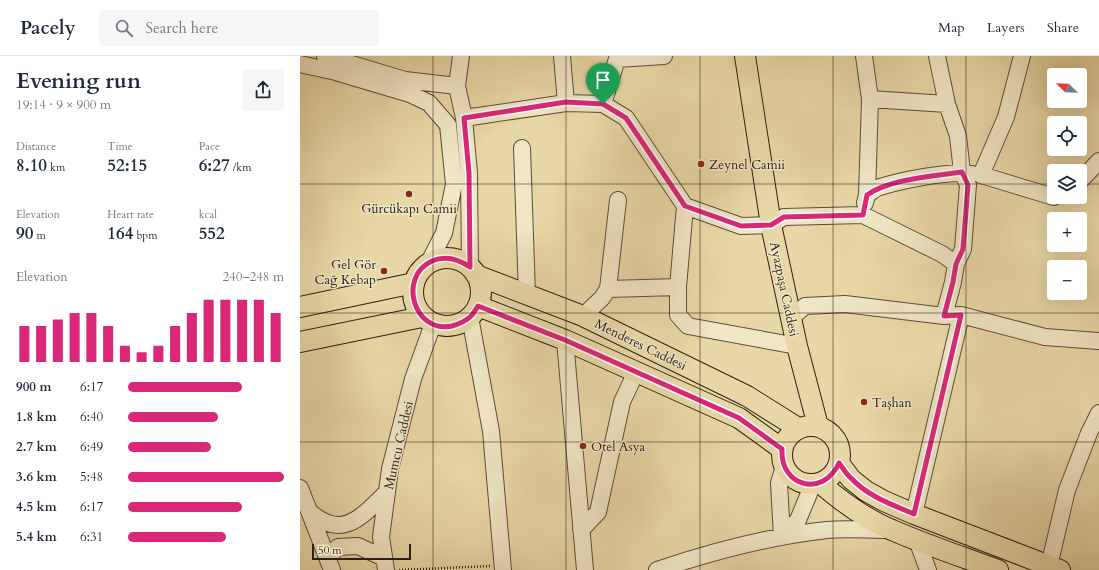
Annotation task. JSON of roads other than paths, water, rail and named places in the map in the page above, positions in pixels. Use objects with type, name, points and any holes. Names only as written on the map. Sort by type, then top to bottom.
[{"type":"main road","name":"Ayazpaşa Caddesi","points":[[745,56],[771,225],[797,346],[818,426]]},
{"type":"main road","points":[[449,258],[460,261],[473,271],[480,285],[481,296],[474,312],[459,324],[446,327],[428,320],[415,306],[412,294],[414,282],[419,272],[428,264],[438,259],[449,258]]},
{"type":"main road","name":"Menderes Caddesi","points":[[473,271],[527,295],[583,316],[747,396],[798,428]]},
{"type":"main road","points":[[300,308],[414,282]]},
{"type":"main road","name":"Menderes Caddesi","points":[[474,312],[565,340],[739,418],[783,458]]},
{"type":"main road","points":[[300,342],[428,320]]},
{"type":"main road","points":[[808,425],[818,426],[827,430],[834,436],[839,445],[839,463],[835,472],[829,478],[817,484],[804,484],[789,474],[783,458],[788,437],[798,428],[808,425]]},
{"type":"main road","points":[[839,463],[851,479],[866,491],[884,501],[1055,568]]},
{"type":"main road","points":[[817,484],[863,515],[891,530],[998,570]]},
{"type":"street","points":[[325,56],[368,63],[405,80],[457,86]]},
{"type":"street","points":[[461,56],[457,86],[464,118],[469,173],[473,271]]},
{"type":"street","points":[[562,56],[566,102]]},
{"type":"street","points":[[603,104],[617,60],[664,56]]},
{"type":"street","points":[[863,215],[867,195],[870,99],[864,56]]},
{"type":"street","points":[[937,56],[947,104],[958,136],[962,172],[968,185],[963,249],[956,264],[944,316]]},
{"type":"street","points":[[981,176],[1006,117],[1022,56]]},
{"type":"street","points":[[300,64],[336,72],[410,94],[429,103],[448,126],[454,184],[444,233],[428,264]]},
{"type":"street","points":[[870,99],[947,104]]},
{"type":"street","points":[[464,118],[566,102],[603,104],[626,118],[685,206],[741,226],[771,225],[784,217],[863,215],[942,254],[956,264]]},
{"type":"street","points":[[522,148],[527,295]]},
{"type":"street","points":[[1087,174],[1099,161]]},
{"type":"street","points":[[867,195],[876,189],[914,179],[962,172],[1047,195]]},
{"type":"street","points":[[583,316],[602,298],[608,289],[618,200]]},
{"type":"street","points":[[685,206],[678,287],[678,315],[688,326],[797,346]]},
{"type":"street","points":[[608,289],[678,287]]},
{"type":"street","points":[[791,318],[805,306],[845,304],[944,316],[961,315],[1045,337],[1099,341]]},
{"type":"street","points":[[474,312],[491,431],[503,570]]},
{"type":"street","points":[[914,514],[961,315]]},
{"type":"street","name":"Mumcu Caddesi","points":[[385,564],[381,538],[390,469],[428,320]]},
{"type":"street","points":[[565,340],[585,570]]},
{"type":"street","points":[[581,530],[598,512],[622,402],[636,372]]},
{"type":"street","points":[[1055,568],[1067,490],[1094,436],[1099,413]]},
{"type":"street","points":[[782,537],[779,483],[783,458]]},
{"type":"street","points":[[782,537],[798,520],[817,484]]},
{"type":"street","points":[[300,488],[330,563]]},
{"type":"street","points":[[310,512],[319,520],[327,524],[347,524],[361,517],[387,492]]},
{"type":"street","points":[[657,570],[697,557],[782,537],[828,530],[891,530]]},
{"type":"street","points":[[917,540],[928,570]]},
{"type":"street","points":[[330,563],[338,547],[358,546],[385,564]]},
{"type":"place","name":"Zeynel Camii","points":[[701,164]]},
{"type":"place","name":"Gürcükapı Camii","points":[[409,194]]},
{"type":"place","name":"Gel Gör Cağ Kebap","points":[[384,271]]},
{"type":"place","name":"Taşhan","points":[[864,402]]},
{"type":"place","name":"Otel Asya","points":[[583,446]]}]
